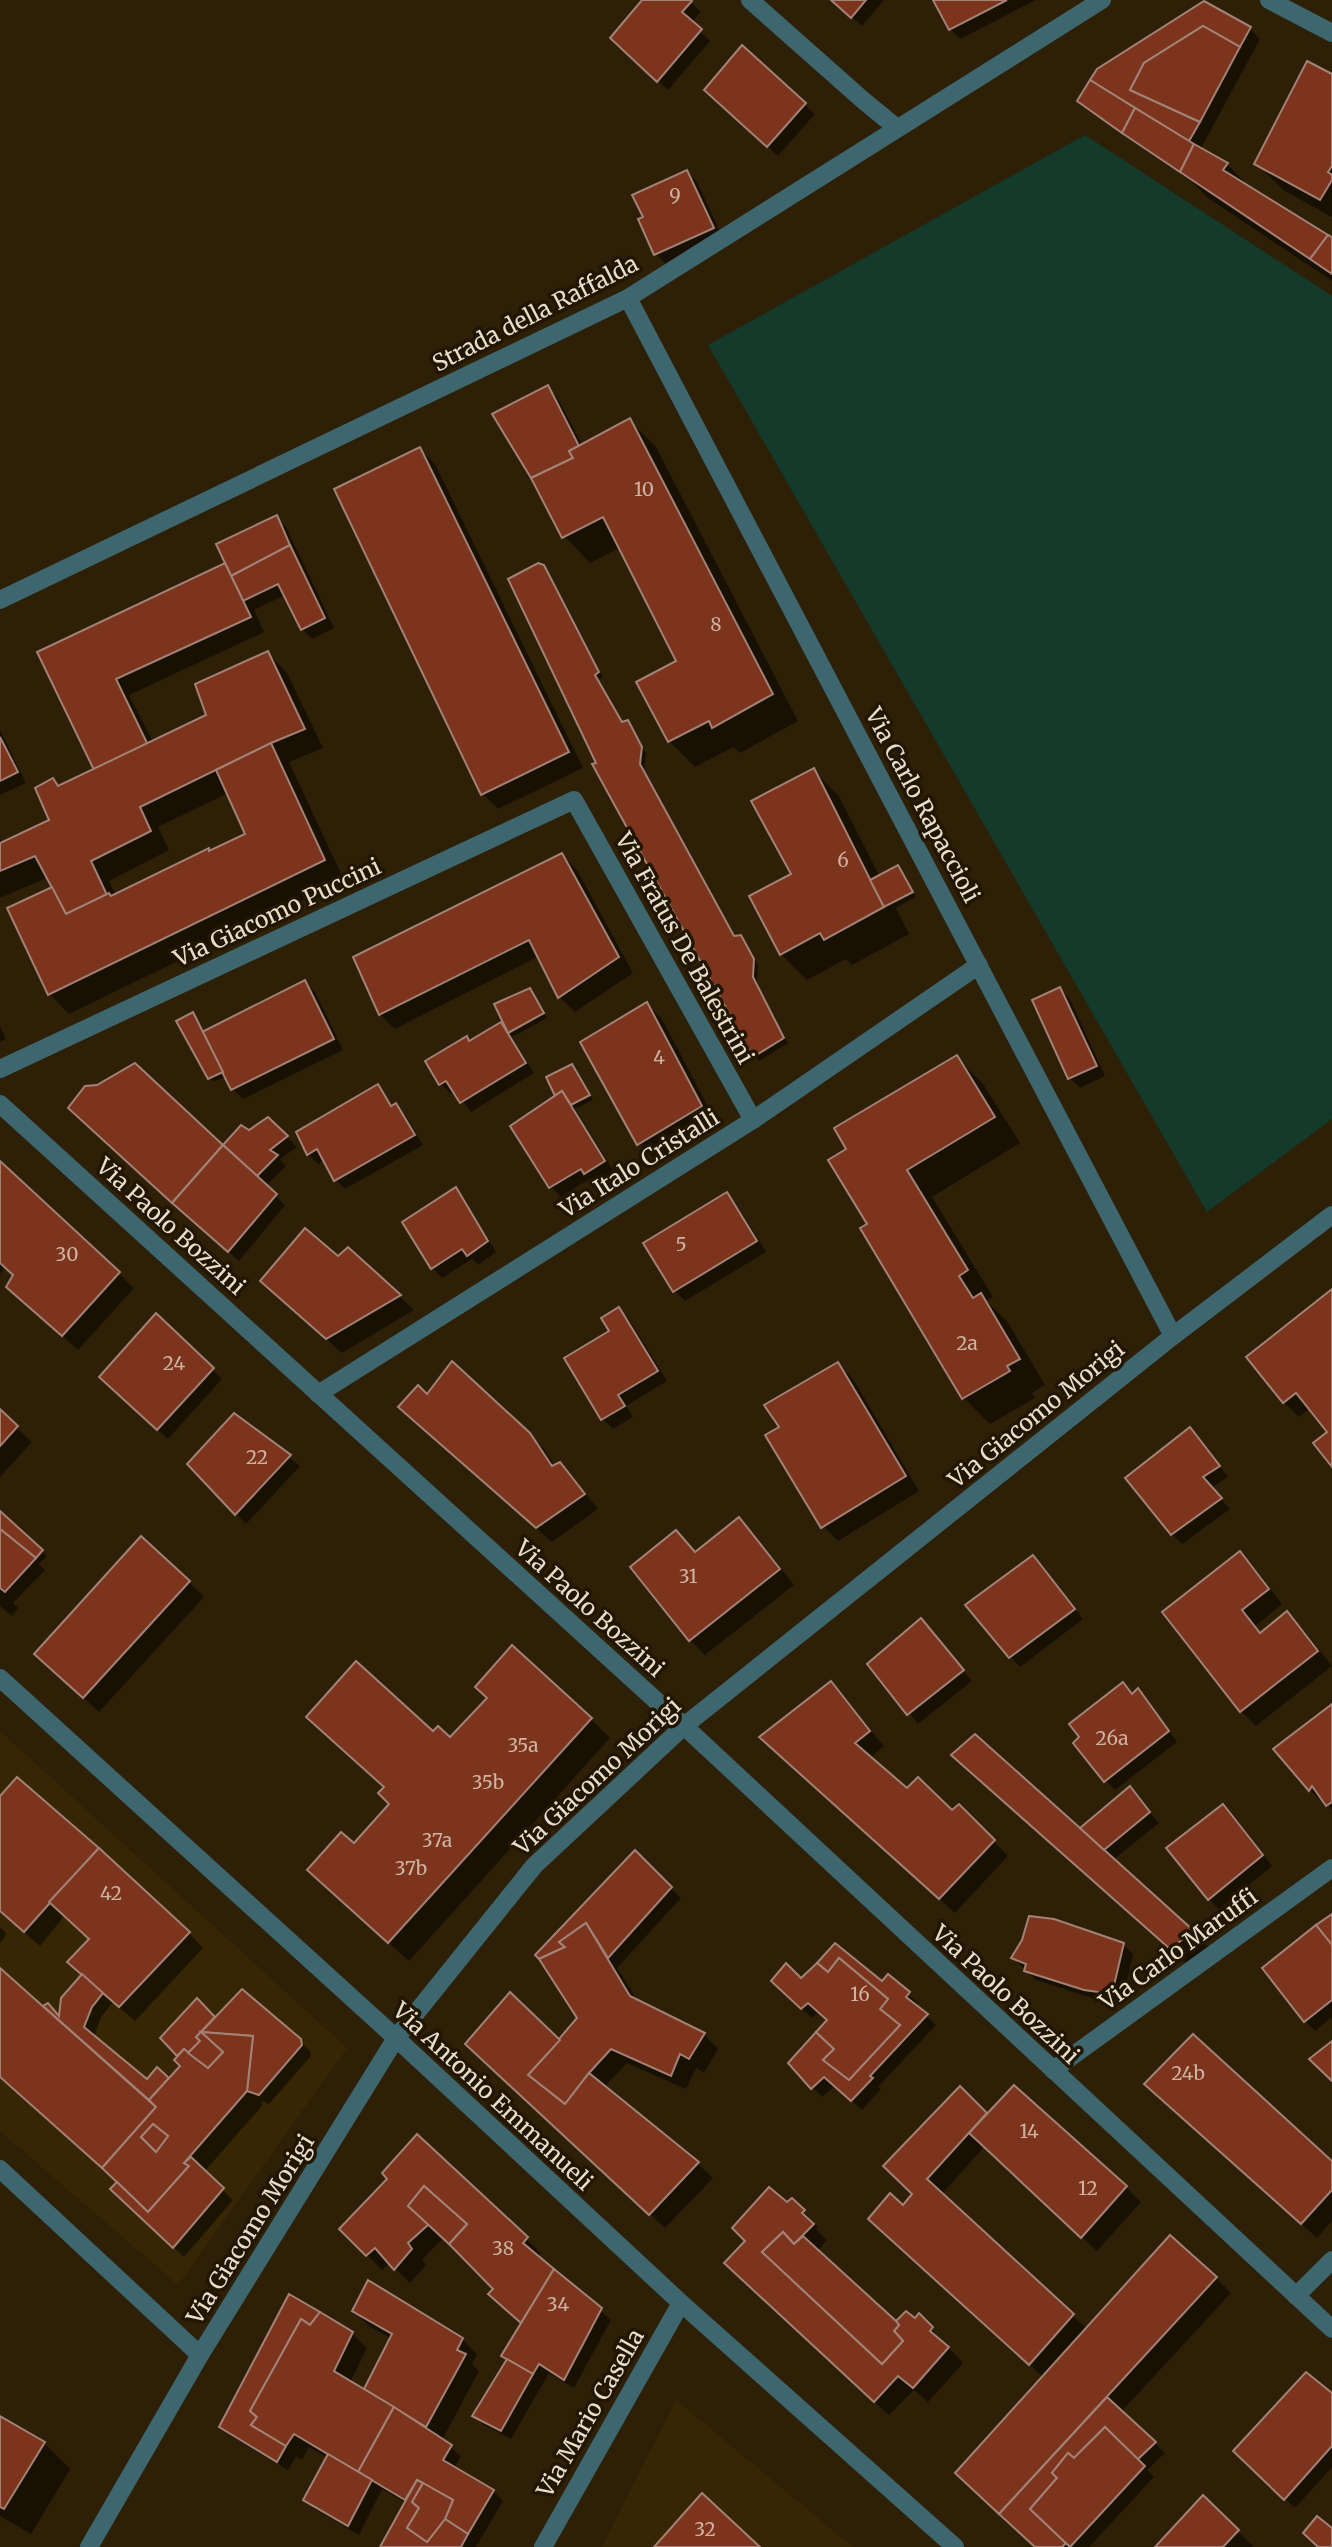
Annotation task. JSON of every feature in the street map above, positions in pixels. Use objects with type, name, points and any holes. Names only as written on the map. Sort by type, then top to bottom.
[{"type":"street","points":[[750,0],[897,128]]},
{"type":"street","name":"Strada della Raffalda","points":[[0,600],[628,298],[1102,0]]},
{"type":"street","points":[[1269,0],[1332,33]]},
{"type":"street","name":"Via Carlo Rapaccioli","points":[[628,298],[1173,1336]]},
{"type":"street","name":"Via Giacomo Puccini","points":[[0,1069],[574,800]]},
{"type":"street","name":"Via Fratus De Balestrini","points":[[574,800],[754,1120]]},
{"type":"street","name":"Via Italo Cristalli","points":[[318,1394],[754,1120],[979,965]]},
{"type":"street","name":"Via Paolo Bozzini","points":[[0,1104],[684,1727],[1332,2329]]},
{"type":"street","name":"Via Giacomo Morigi","points":[[89,2547],[200,2355],[396,2038],[534,1866],[684,1727],[1173,1336],[1332,1215]]},
{"type":"street","name":"Via Antonio Emmanueli","points":[[0,1678],[396,2038],[681,2303],[955,2547]]},
{"type":"street","name":"Via Carlo Maruffi","points":[[1053,2070],[1332,1868]]},
{"type":"street","points":[[0,2169],[200,2355]]},
{"type":"street","points":[[1296,2296],[1332,2260]]},
{"type":"street","name":"Via Mario Casella","points":[[543,2547],[681,2303]]},
{"type":"shaded area","points":[[0,1731],[347,2048],[178,2285],[0,2131]]},
{"type":"shaded area","points":[[676,2400],[853,2547],[602,2547]]},
{"type":"green space","points":[[1085,135],[1332,296],[1332,1119],[1207,1212],[708,345]]},
{"type":"building","points":[[642,0],[691,0],[682,12],[702,29],[657,82],[610,38]]},
{"type":"building","points":[[831,0],[866,0],[851,18]]},
{"type":"building","points":[[933,0],[1007,0],[949,30]]},
{"type":"building","points":[[1204,1],[1251,27],[1240,47],[1203,26],[1144,63],[1130,90],[1200,122],[1189,141],[1090,80],[1097,69]]},
{"type":"building","points":[[1203,26],[1240,47],[1200,122],[1130,90],[1144,63]]},
{"type":"building","points":[[742,45],[806,103],[767,147],[704,90]]},
{"type":"building","points":[[1307,61],[1332,74],[1332,166],[1328,172],[1332,175],[1332,180],[1320,200],[1254,164]]},
{"type":"building","points":[[1090,80],[1135,108],[1122,133],[1077,101]]},
{"type":"building","points":[[1135,108],[1194,144],[1180,172],[1122,133]]},
{"type":"building","points":[[1194,144],[1228,163],[1223,170],[1328,235],[1310,259],[1180,172]]},
{"type":"building","points":[[687,170],[714,228],[654,255],[638,219],[643,217],[632,195]]},
{"type":"building","points":[[1328,235],[1332,237],[1332,274],[1310,259]]},
{"type":"building","points":[[548,385],[579,446],[569,451],[573,458],[531,478],[492,414]]},
{"type":"building","points":[[630,418],[773,694],[712,728],[709,721],[668,742],[636,682],[676,661],[603,517],[562,538],[531,478],[573,458],[569,451]]},
{"type":"building","points":[[420,447],[569,752],[481,795],[334,489]]},
{"type":"building","points":[[277,515],[290,545],[231,576],[216,544]]},
{"type":"building","points":[[290,545],[325,618],[301,630],[278,584],[243,601],[231,576]]},
{"type":"building","points":[[225,563],[251,617],[116,679],[148,745],[94,770],[37,652]]},
{"type":"building","points":[[538,563],[544,565],[599,672],[595,675],[622,722],[628,720],[642,747],[640,764],[734,936],[741,935],[754,959],[753,977],[784,1038],[753,1057],[592,764],[596,763],[508,579]]},
{"type":"building","points":[[268,651],[305,729],[140,807],[151,831],[91,861],[107,895],[66,914],[35,856],[0,871],[0,843],[49,820],[35,788],[53,778],[58,786],[206,715],[195,684]]},
{"type":"building","points":[[0,737],[18,772],[0,781]]},
{"type":"building","points":[[271,743],[325,860],[48,995],[7,908],[52,887],[66,914],[245,834],[216,770]]},
{"type":"building","points":[[814,768],[884,907],[824,940],[820,933],[780,955],[749,896],[791,874],[751,801]]},
{"type":"building","points":[[562,853],[619,957],[558,998],[529,940],[379,1015],[353,957]]},
{"type":"building","points":[[898,865],[913,892],[884,907],[870,880]]},
{"type":"building","points":[[305,980],[334,1039],[231,1090],[202,1032]]},
{"type":"building","points":[[1060,987],[1097,1066],[1068,1079],[1032,1000]]},
{"type":"building","points":[[530,988],[544,1013],[508,1033],[494,1004]]},
{"type":"building","points":[[647,1002],[702,1106],[637,1145],[580,1042]]},
{"type":"building","points":[[193,1012],[223,1072],[208,1079],[176,1021]]},
{"type":"building","points":[[501,1022],[526,1063],[460,1103],[446,1081],[439,1085],[425,1061],[467,1036],[469,1041]]},
{"type":"building","points":[[957,1055],[995,1117],[907,1170],[968,1270],[959,1276],[973,1298],[981,1293],[1020,1359],[1007,1366],[1010,1371],[962,1399],[860,1228],[867,1224],[828,1160],[846,1149],[834,1128]]},
{"type":"building","points":[[135,1063],[223,1145],[172,1203],[68,1108],[85,1086],[97,1085]]},
{"type":"building","points":[[572,1064],[590,1095],[571,1105],[562,1091],[555,1096],[546,1077]]},
{"type":"building","points":[[378,1084],[391,1106],[396,1103],[415,1135],[334,1181],[317,1149],[307,1155],[296,1132]]},
{"type":"building","points":[[562,1091],[605,1161],[584,1174],[581,1169],[549,1188],[510,1126]]},
{"type":"building","points":[[268,1117],[288,1136],[270,1150],[278,1155],[257,1176],[223,1145],[241,1125],[249,1130]]},
{"type":"building","points":[[223,1145],[277,1194],[228,1252],[172,1203]]},
{"type":"building","points":[[0,1161],[120,1272],[62,1336],[6,1287],[13,1275],[0,1263]]},
{"type":"building","points":[[456,1187],[488,1241],[467,1256],[462,1249],[431,1269],[402,1222]]},
{"type":"building","points":[[727,1192],[757,1241],[673,1292],[643,1243]]},
{"type":"building","points":[[305,1228],[338,1256],[348,1247],[401,1295],[326,1339],[260,1281]]},
{"type":"building","points":[[1332,1289],[1332,1467],[1313,1443],[1327,1432],[1296,1393],[1283,1403],[1246,1357]]},
{"type":"building","points":[[619,1307],[658,1371],[618,1395],[625,1406],[601,1420],[564,1358],[609,1331],[601,1318]]},
{"type":"building","points":[[156,1313],[214,1368],[157,1430],[99,1377]]},
{"type":"building","points":[[452,1361],[530,1433],[552,1466],[560,1462],[585,1494],[536,1528],[398,1407],[418,1385],[427,1394]]},
{"type":"building","points":[[838,1362],[906,1476],[821,1528],[765,1435],[779,1427],[764,1405]]},
{"type":"building","points":[[0,1409],[18,1426],[0,1446]]},
{"type":"building","points":[[234,1413],[291,1455],[235,1515],[187,1464]]},
{"type":"building","points":[[1190,1427],[1220,1466],[1203,1477],[1222,1498],[1171,1535],[1125,1478]]},
{"type":"building","points":[[0,1511],[43,1550],[36,1558],[0,1529]]},
{"type":"building","points":[[739,1517],[780,1569],[689,1641],[630,1567],[676,1530],[695,1552]]},
{"type":"building","points":[[0,1529],[36,1558],[5,1592],[0,1588]]},
{"type":"building","points":[[141,1536],[190,1581],[83,1698],[34,1654]]},
{"type":"building","points":[[1240,1551],[1269,1589],[1242,1610],[1260,1633],[1287,1611],[1318,1651],[1240,1712],[1162,1612]]},
{"type":"building","points":[[1033,1555],[1075,1609],[1009,1658],[965,1605]]},
{"type":"building","points":[[921,1618],[964,1670],[907,1715],[867,1664]]},
{"type":"building","points":[[512,1645],[592,1718],[388,1943],[307,1870],[341,1832],[354,1843],[389,1804],[378,1793],[384,1787],[306,1717],[356,1661],[433,1731],[438,1726],[450,1737],[487,1698],[475,1687]]},
{"type":"building","points":[[831,1681],[870,1731],[855,1743],[907,1788],[918,1777],[952,1810],[959,1804],[995,1840],[939,1899],[759,1737]]},
{"type":"building","points":[[1123,1682],[1132,1694],[1138,1688],[1169,1731],[1104,1782],[1073,1743],[1079,1737],[1069,1724]]},
{"type":"building","points":[[1332,1704],[1332,1802],[1326,1806],[1312,1786],[1309,1791],[1273,1749]]},
{"type":"building","points":[[975,1734],[1194,1931],[1170,1949],[951,1755]]},
{"type":"building","points":[[17,1777],[99,1848],[24,1932],[0,1911],[0,1796]]},
{"type":"building","points":[[1130,1786],[1150,1812],[1104,1850],[1080,1828]]},
{"type":"building","points":[[1223,1804],[1263,1855],[1208,1900],[1166,1848]]},
{"type":"building","points":[[99,1848],[190,1932],[119,2007],[67,1962],[89,1939],[49,1902]]},
{"type":"building","points":[[635,1850],[672,1887],[608,1958],[586,1923],[559,1942],[565,1947],[539,1959],[535,1955]]},
{"type":"building","points":[[1332,1914],[1332,1945],[1316,1925]]},
{"type":"building","points":[[1029,1916],[1054,1919],[1124,1943],[1112,1994],[1084,1990],[1024,1971],[1026,1964],[1011,1958],[1022,1940]]},
{"type":"building","points":[[586,1923],[630,1996],[705,2033],[689,2059],[680,2054],[671,2076],[611,2049],[565,2104],[528,2075],[577,2018],[539,1959],[565,1947],[559,1942]]},
{"type":"building","points":[[1316,1925],[1332,1945],[1332,2000],[1304,2022],[1262,1968]]},
{"type":"building","points":[[835,1943],[882,1981],[888,1974],[910,1992],[906,1997],[928,2014],[870,2076],[873,2078],[851,2101],[824,2077],[811,2089],[788,2063],[816,2032],[834,2049],[823,2060],[849,2080],[900,2025],[880,2009],[888,1999],[839,1958],[828,1972],[817,1963]]},
{"type":"building","points":[[839,1958],[888,1999],[880,2009],[900,2025],[849,2080],[823,2060],[834,2049],[816,2032],[827,2020],[808,2003],[801,2009],[771,1981],[786,1963],[801,1978],[817,1963],[828,1972]]},
{"type":"building","points":[[0,1968],[156,2107],[102,2168],[0,2077]]},
{"type":"building","points":[[82,1974],[103,1993],[92,2007],[84,2027],[147,2079],[157,2067],[169,2078],[149,2100],[43,2006],[48,2003],[59,2016],[61,1998]]},
{"type":"building","points":[[242,1989],[301,2039],[302,2045],[259,2095],[247,2091],[253,2036],[201,2032]]},
{"type":"building","points":[[510,1992],[560,2040],[528,2075],[565,2104],[589,2073],[699,2162],[649,2215],[465,2044]]},
{"type":"building","points":[[197,1998],[215,2017],[196,2037],[200,2041],[188,2053],[184,2049],[177,2056],[160,2038]]},
{"type":"building","points":[[201,2032],[253,2036],[247,2091],[184,2163],[189,2166],[148,2212],[102,2168],[156,2107],[149,2100],[180,2066],[174,2060],[184,2049],[208,2068],[223,2052]],"holes":[[[153,2124],[168,2136],[156,2152],[141,2137]]]},
{"type":"building","points":[[201,2032],[223,2052],[208,2068],[188,2053],[200,2041],[196,2037]]},
{"type":"building","points":[[1193,2034],[1332,2161],[1332,2190],[1301,2224],[1144,2084]]},
{"type":"building","points":[[1332,2041],[1332,2081],[1309,2059]]},
{"type":"building","points":[[1014,2085],[1127,2186],[1081,2238],[969,2133]]},
{"type":"building","points":[[960,2086],[987,2113],[927,2179],[1074,2314],[1029,2365],[868,2219],[890,2193],[903,2205],[912,2194],[883,2166]]},
{"type":"building","points":[[153,2124],[168,2136],[156,2152],[141,2137]]},
{"type":"building","points":[[417,2134],[528,2237],[523,2243],[554,2269],[521,2323],[488,2294],[493,2289],[449,2244],[467,2224],[424,2186],[408,2206],[429,2224],[408,2243],[412,2249],[394,2270],[375,2248],[366,2256],[339,2229],[387,2179],[382,2173]]},
{"type":"building","points":[[191,2157],[224,2188],[173,2248],[110,2189],[117,2182],[148,2212],[189,2166],[184,2163]]},
{"type":"building","points":[[424,2186],[467,2224],[449,2244],[408,2206]]},
{"type":"building","points":[[769,2187],[787,2202],[792,2198],[805,2210],[802,2213],[814,2224],[794,2244],[783,2232],[762,2252],[882,2364],[903,2341],[894,2331],[899,2325],[896,2321],[906,2311],[915,2318],[919,2313],[933,2327],[930,2331],[949,2347],[913,2388],[898,2376],[874,2402],[724,2263],[745,2241],[732,2228]]},
{"type":"building","points":[[783,2232],[794,2244],[803,2236],[899,2325],[894,2331],[903,2341],[882,2364],[762,2252]]},
{"type":"building","points":[[1170,2235],[1217,2277],[999,2514],[955,2473]]},
{"type":"building","points":[[554,2269],[602,2308],[564,2380],[539,2364],[533,2374],[501,2356]]},
{"type":"building","points":[[368,2280],[463,2338],[457,2350],[466,2354],[426,2427],[364,2389],[392,2334],[352,2311]]},
{"type":"building","points":[[289,2294],[320,2312],[310,2325],[301,2319],[250,2411],[257,2417],[251,2425],[286,2446],[277,2462],[219,2427]]},
{"type":"building","points":[[320,2312],[353,2332],[334,2371],[394,2407],[358,2472],[294,2434],[286,2446],[251,2425],[257,2417],[250,2411],[301,2319],[310,2325]]},
{"type":"building","points":[[507,2359],[533,2374],[501,2431],[472,2416]]},
{"type":"building","points":[[1306,2372],[1332,2393],[1332,2446],[1284,2500],[1233,2451]]},
{"type":"building","points":[[1107,2397],[1156,2442],[1137,2460],[1105,2427],[1074,2458],[1068,2453],[1052,2473],[1057,2478],[1030,2509],[1066,2543],[1062,2547],[1035,2547],[999,2514]]},
{"type":"building","points":[[394,2407],[452,2445],[443,2460],[494,2490],[468,2534],[445,2519],[453,2500],[417,2480],[405,2500],[358,2472]]},
{"type":"building","points":[[0,2416],[45,2442],[4,2509],[0,2507]]},
{"type":"building","points":[[1105,2427],[1145,2466],[1070,2547],[1030,2509],[1057,2478],[1052,2473],[1068,2453],[1074,2458]]},
{"type":"building","points":[[328,2454],[372,2480],[348,2526],[303,2500]]},
{"type":"building","points":[[417,2480],[423,2483],[412,2502],[419,2508],[407,2528],[427,2542],[445,2519],[468,2534],[461,2547],[380,2547]]},
{"type":"building","points":[[423,2483],[453,2500],[445,2519],[427,2542],[407,2528],[419,2508],[412,2502]]},
{"type":"building","points":[[702,2493],[760,2547],[654,2547]]},
{"type":"building","points":[[1203,2495],[1239,2530],[1223,2547],[1155,2547]]},
{"type":"building","points":[[1317,2516],[1332,2528],[1332,2547],[1318,2547],[1303,2533]]}]
